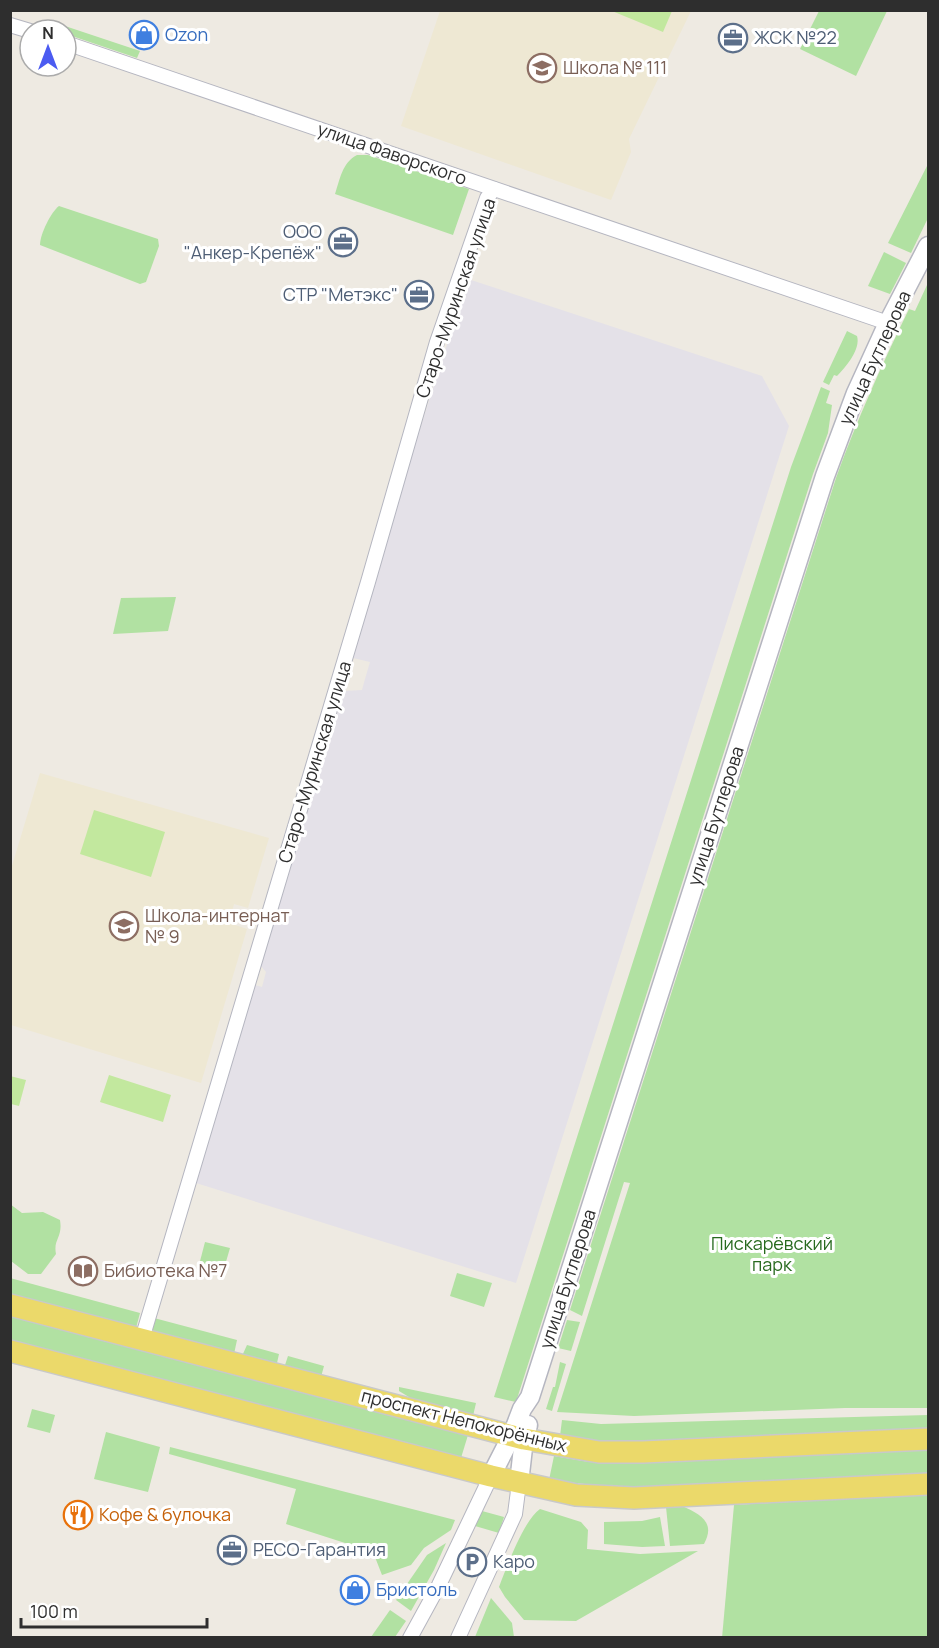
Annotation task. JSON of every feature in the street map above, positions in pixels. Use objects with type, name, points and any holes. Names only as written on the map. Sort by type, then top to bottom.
[{"type":"main road","name":"проспект Непокорённых","points":[[10,1305],[518,1437],[587,1450],[622,1453],[928,1439]]},
{"type":"main road","points":[[10,1351],[491,1476],[576,1495],[634,1498],[928,1484]]},
{"type":"street","name":"улица Фаворского","points":[[78,47],[888,323]]},
{"type":"street","name":"Старо-Муринская улица","points":[[142,1339],[365,593],[437,342],[486,198],[494,189]]},
{"type":"street","name":"улица Бутлерова","points":[[410,1638],[440,1585],[491,1476],[518,1437],[531,1412],[530,1397],[825,476],[856,393],[888,323],[928,246]]},
{"type":"street","name":"улица Бутлерова","points":[[458,1638],[515,1515],[519,1482],[518,1437]]},
{"type":"shaded area","name":"Школа № 111","points":[[440,11],[691,11],[629,139],[631,152],[611,200],[401,126]]},
{"type":"shaded area","points":[[468,279],[762,376],[789,426],[516,1283],[196,1183],[255,985],[262,987],[266,972],[261,966],[344,691],[362,690],[370,662],[353,658],[411,457]]},
{"type":"shaded area","name":"Школа-интернат № 9","points":[[40,773],[269,838],[248,908],[234,904],[229,923],[247,929],[201,1083],[11,1025],[11,869]]},
{"type":"green space","points":[[612,11],[672,11],[663,32]]},
{"type":"green space","points":[[819,11],[887,11],[856,76],[800,49]]},
{"type":"green space","points":[[78,30],[140,51],[137,58],[78,38]]},
{"type":"green space","points":[[357,155],[368,155],[469,189],[453,235],[335,194],[345,167]]},
{"type":"green space","points":[[928,164],[928,218],[911,253],[888,243]]},
{"type":"green space","points":[[59,206],[158,239],[159,246],[146,282],[140,284],[40,245],[47,224]]},
{"type":"green space","points":[[884,252],[906,263],[890,294],[868,286]]},
{"type":"green space","name":"Пискарёвский парк","points":[[927,285],[928,1408],[845,1408],[634,1416],[557,1412],[630,1183],[624,1182],[582,1316],[570,1310],[836,478],[889,350],[909,309],[915,311]]},
{"type":"green space","points":[[847,331],[857,336],[855,352],[837,376],[834,375],[829,385],[823,382]]},
{"type":"green space","points":[[821,387],[830,391],[826,403],[832,405],[828,433],[516,1402],[494,1397],[791,467]]},
{"type":"green space","points":[[176,597],[168,631],[113,634],[121,598]]},
{"type":"green space","points":[[94,810],[165,832],[151,877],[80,854]]},
{"type":"green space","points":[[109,1075],[171,1095],[163,1122],[100,1102]]},
{"type":"green space","points":[[10,1076],[26,1080],[19,1106],[11,1104]]},
{"type":"green space","points":[[10,1204],[22,1213],[43,1212],[60,1220],[56,1254],[41,1274],[28,1274],[11,1261]]},
{"type":"green space","points":[[205,1242],[230,1248],[223,1272],[199,1265]]},
{"type":"green space","points":[[457,1273],[492,1283],[484,1307],[450,1296]]},
{"type":"green space","points":[[10,1278],[140,1313],[136,1328],[11,1295]]},
{"type":"green space","points":[[10,1316],[468,1435],[461,1458],[11,1341]]},
{"type":"green space","points":[[154,1318],[237,1340],[234,1354],[150,1331]]},
{"type":"green space","points":[[567,1320],[580,1322],[571,1351],[558,1348]]},
{"type":"green space","points":[[247,1345],[279,1354],[277,1363],[285,1365],[288,1356],[324,1366],[321,1377],[242,1356]]},
{"type":"green space","points":[[560,1362],[566,1364],[552,1411],[546,1409],[553,1387],[555,1387]]},
{"type":"green space","points":[[399,1387],[476,1403],[473,1416],[417,1402],[399,1391]]},
{"type":"green space","points":[[32,1409],[55,1415],[50,1433],[27,1427]]},
{"type":"green space","points":[[928,1415],[928,1428],[642,1442],[600,1441],[560,1436],[562,1420],[601,1424]]},
{"type":"green space","points":[[106,1432],[160,1447],[148,1492],[94,1479]]},
{"type":"green space","points":[[170,1447],[455,1520],[451,1530],[424,1548],[411,1565],[382,1575],[373,1552],[286,1524],[296,1489],[169,1454]]},
{"type":"green space","points":[[928,1449],[928,1473],[634,1487],[549,1480],[554,1456],[589,1462],[635,1463]]},
{"type":"green space","points":[[928,1494],[928,1637],[722,1638],[734,1505]]},
{"type":"green space","points":[[682,1506],[695,1512],[707,1524],[708,1530],[704,1544],[670,1546],[666,1507]]},
{"type":"green space","points":[[540,1509],[581,1522],[588,1530],[587,1549],[640,1554],[698,1551],[576,1621],[524,1620],[499,1587],[522,1534]]},
{"type":"green space","points":[[482,1511],[504,1517],[499,1533],[475,1526]]},
{"type":"green space","points":[[660,1517],[665,1546],[604,1544],[604,1522],[642,1521]]},
{"type":"green space","points":[[446,1543],[411,1611],[396,1600],[427,1555]]},
{"type":"green space","points":[[491,1598],[512,1623],[514,1637],[475,1637]]},
{"type":"green space","points":[[390,1610],[406,1621],[395,1637],[371,1637]]},
{"type":"place","name":"Ozon","points":[[144,35]]},
{"type":"place","name":"ЖСК №22","points":[[733,38]]},
{"type":"place","name":"Школа № 111","points":[[542,68]]},
{"type":"place","name":"ООО \"Анкер-Крепёж\"","points":[[343,242]]},
{"type":"place","name":"СТР \"Метэкс\"","points":[[419,295]]},
{"type":"place","name":"Школа-интернат № 9","points":[[124,926]]},
{"type":"place","name":"Бибиотека №7","points":[[83,1271]]},
{"type":"place","name":"Кофе & булочка","points":[[78,1515]]},
{"type":"place","name":"РЕСО-Гарантия","points":[[232,1550]]},
{"type":"place","name":"Каро","points":[[472,1562]]},
{"type":"place","name":"Бристоль","points":[[355,1590]]}]
